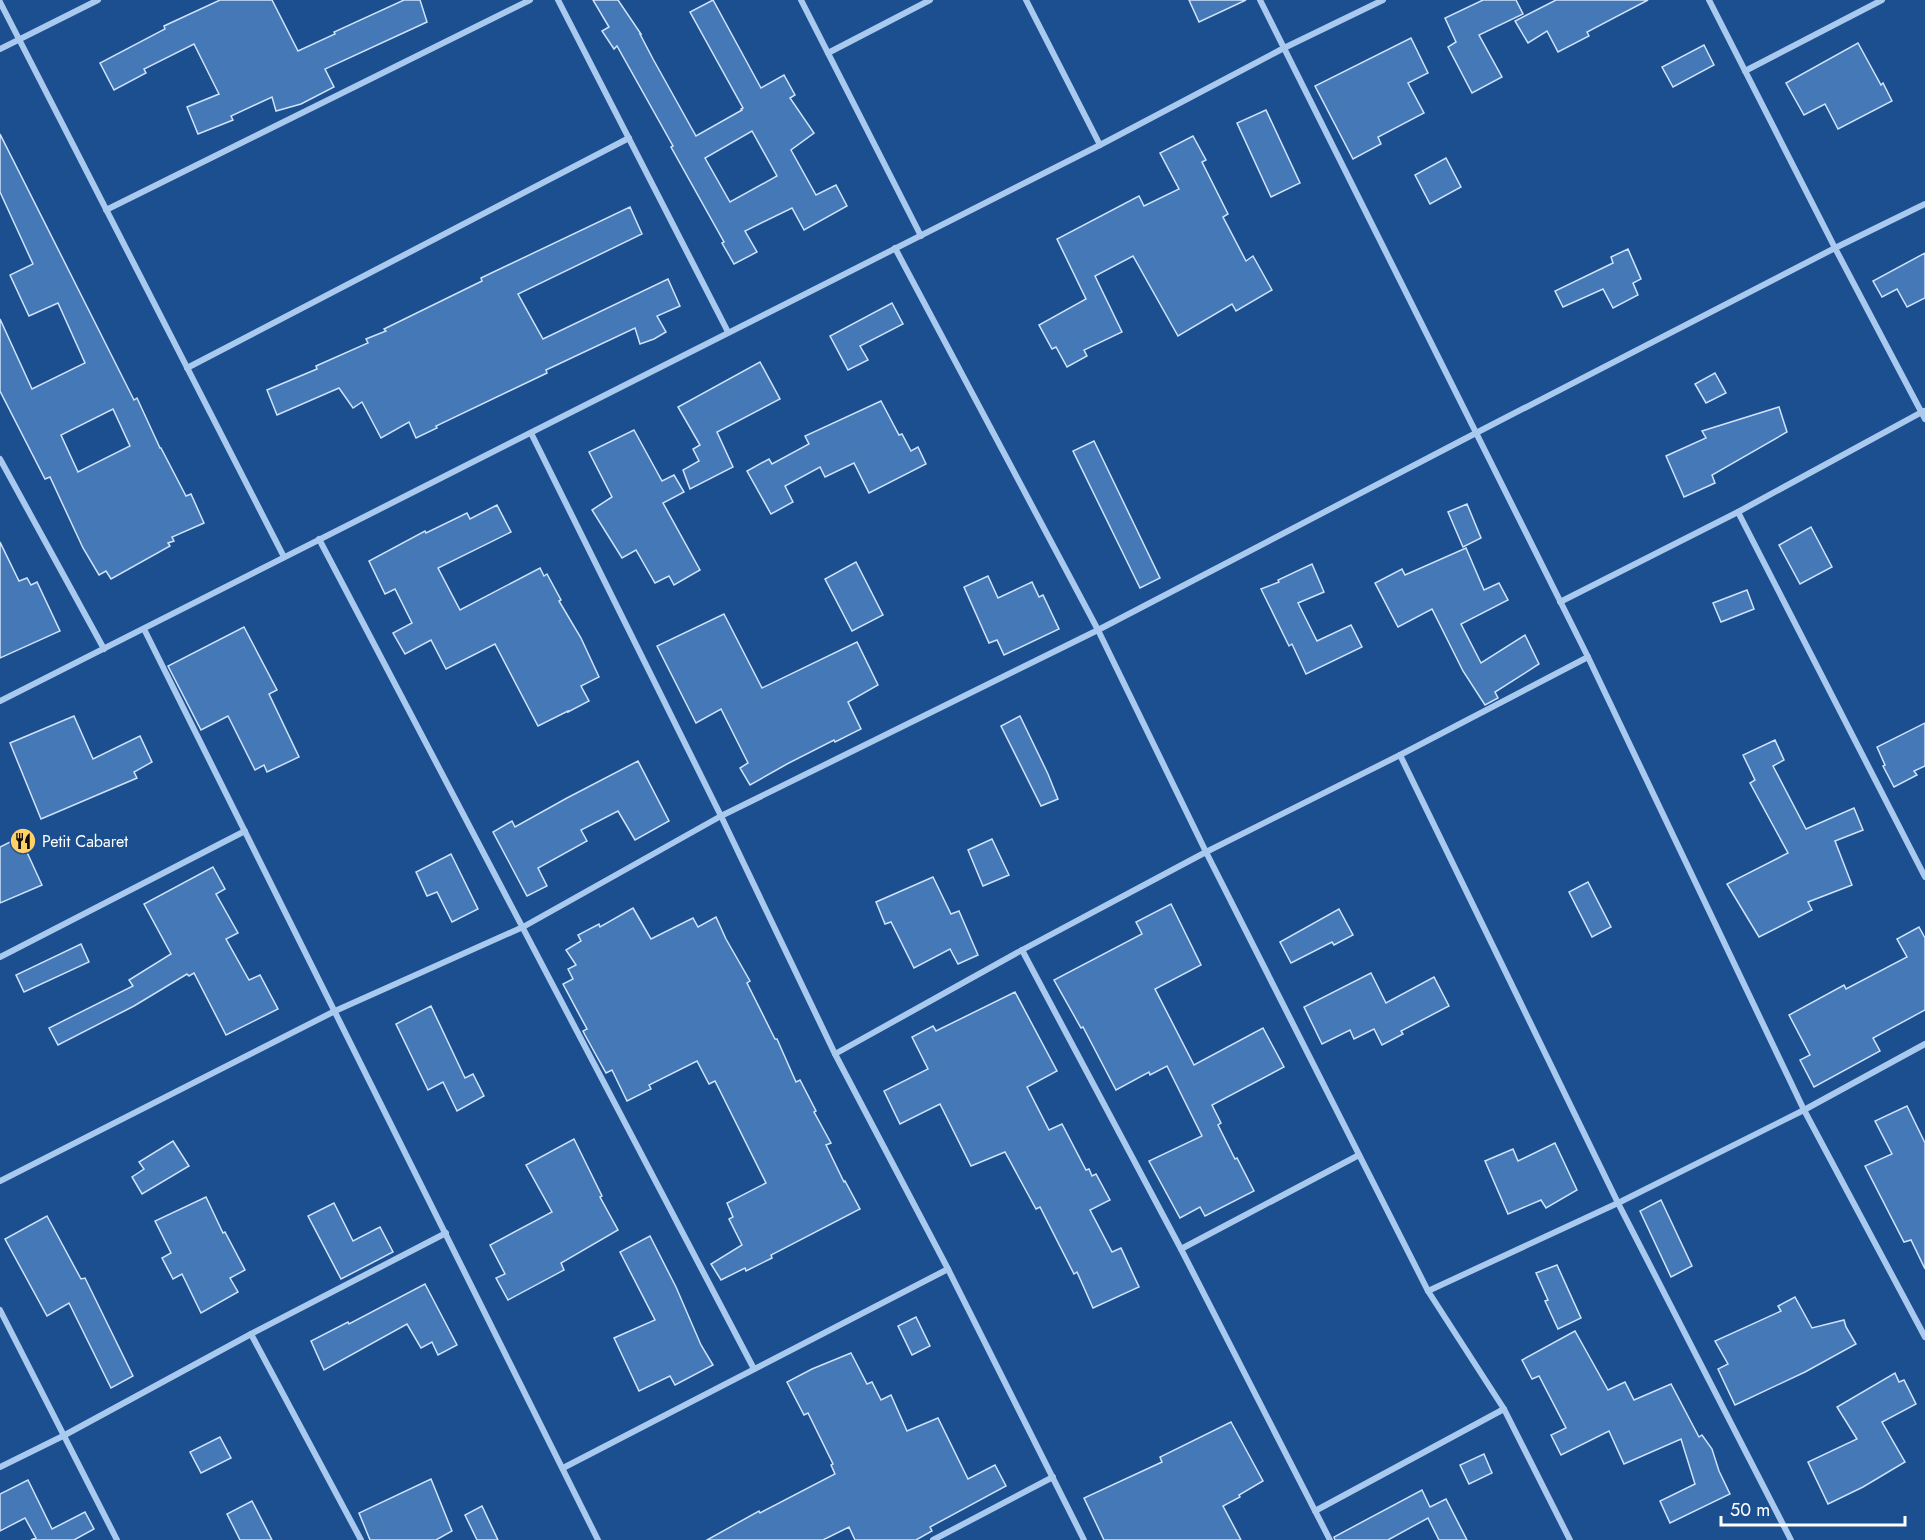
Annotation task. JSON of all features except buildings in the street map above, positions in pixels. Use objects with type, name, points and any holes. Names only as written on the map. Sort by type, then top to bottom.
[{"type":"street","points":[[0,49],[98,0]]},
{"type":"street","points":[[106,210],[530,0]]},
{"type":"street","points":[[558,0],[728,332]]},
{"type":"street","points":[[801,0],[921,236]]},
{"type":"street","points":[[828,53],[930,0]]},
{"type":"street","points":[[1026,0],[1100,145]]},
{"type":"street","points":[[1260,0],[1588,657],[1804,1110],[1925,1337]]},
{"type":"street","points":[[0,701],[1100,145],[1284,48],[1383,0]]},
{"type":"street","points":[[1560,602],[1924,414],[1834,249],[1709,0]]},
{"type":"street","points":[[1745,71],[1882,0]]},
{"type":"street","points":[[0,2],[284,557]]},
{"type":"street","points":[[187,368],[629,138]]},
{"type":"street","points":[[0,1181],[335,1011],[523,927],[721,816],[1098,630],[1476,433],[1925,204]]},
{"type":"street","points":[[895,248],[1098,630],[1206,852],[1428,1290],[1504,1410],[1570,1540]]},
{"type":"street","points":[[531,433],[721,816],[835,1054],[948,1269],[1084,1540]]},
{"type":"street","points":[[0,459],[104,649]]},
{"type":"street","points":[[1738,512],[1925,877]]},
{"type":"street","points":[[319,539],[754,1369]]},
{"type":"street","points":[[144,629],[598,1540]]},
{"type":"street","points":[[835,1054],[1022,950],[1206,852],[1400,755],[1588,657]]},
{"type":"street","points":[[1400,755],[1618,1203],[1791,1540]]},
{"type":"street","points":[[0,957],[245,831]]},
{"type":"street","points":[[1022,950],[1181,1249],[1330,1540]]},
{"type":"street","points":[[1428,1290],[1618,1203],[1804,1110],[1925,1044]]},
{"type":"street","points":[[1181,1249],[1359,1155]]},
{"type":"street","points":[[0,1467],[63,1436],[251,1334],[446,1233]]},
{"type":"street","points":[[563,1468],[948,1269]]},
{"type":"street","points":[[0,1310],[117,1540]]},
{"type":"street","points":[[251,1334],[361,1540]]},
{"type":"street","points":[[1315,1510],[1504,1410]]},
{"type":"street","points":[[933,1540],[1053,1477]]},
{"type":"place","name":"Petit Cabaret","points":[[23,841]]}]
